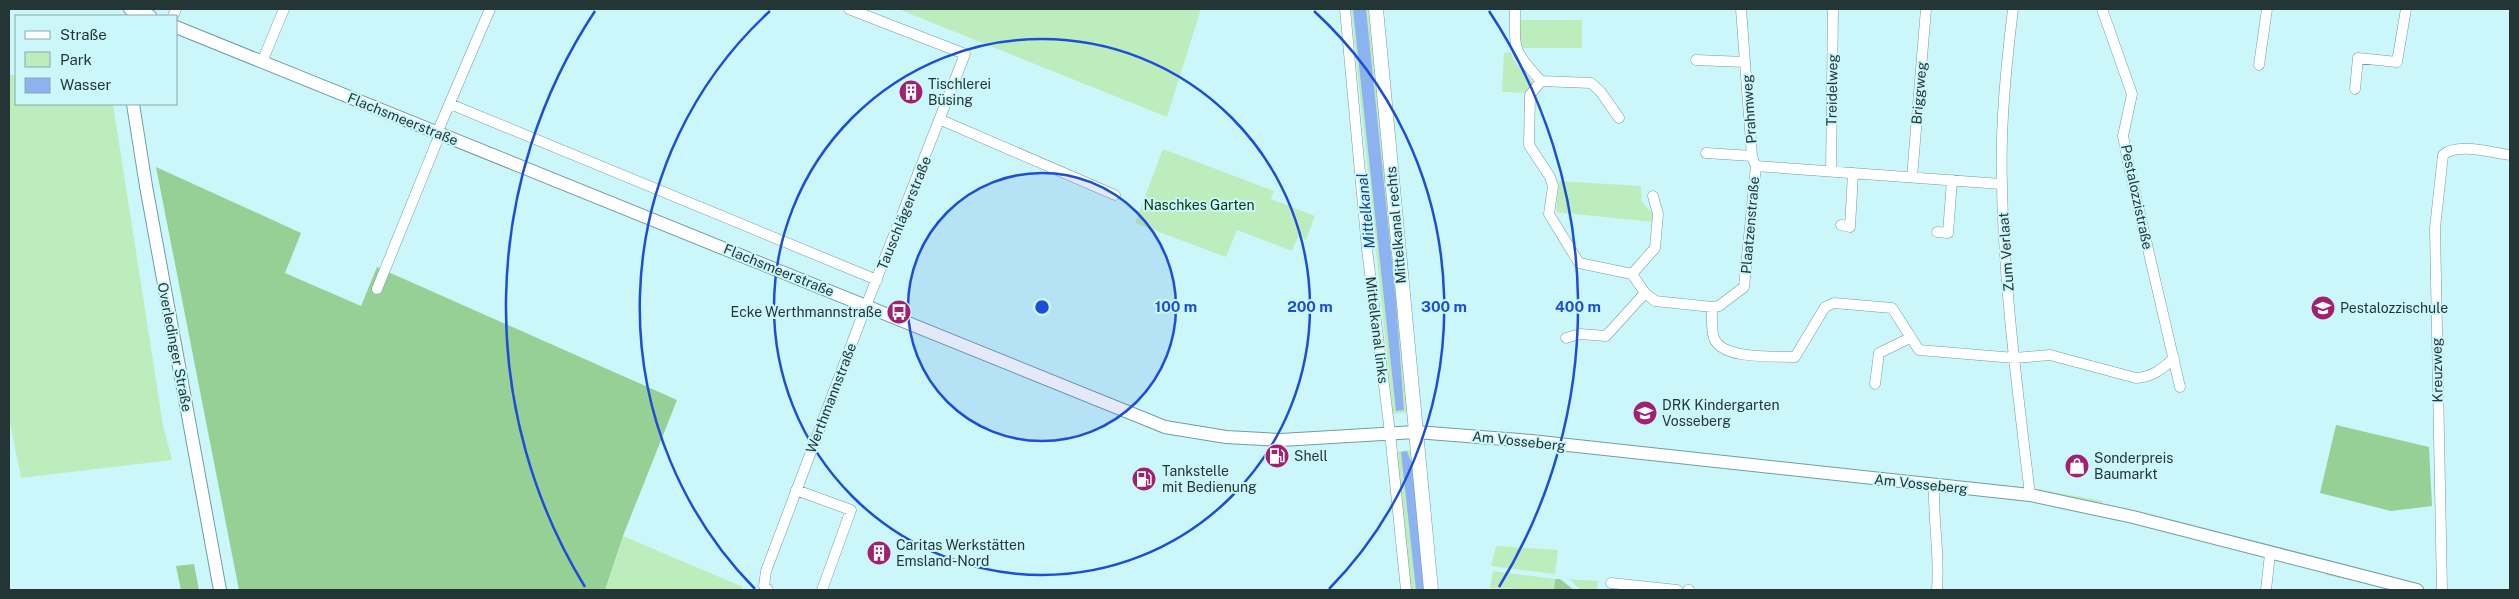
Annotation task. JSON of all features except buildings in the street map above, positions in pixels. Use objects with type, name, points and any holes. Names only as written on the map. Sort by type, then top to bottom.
[{"type":"main road","name":"Mittelkanal rechts","points":[[1376,9],[1402,432],[1431,590]]},
{"type":"street","points":[[129,9],[147,15]]},
{"type":"street","points":[[262,62],[284,9]]},
{"type":"street","points":[[378,289],[450,104],[490,9]]},
{"type":"street","name":"Tauschlägerstraße","points":[[849,9],[965,54],[941,120],[866,306]]},
{"type":"street","name":"Mittelkanal links","points":[[1345,9],[1367,249],[1402,432],[1406,590]]},
{"type":"street","points":[[1515,9],[1515,48],[1519,56],[1541,81],[1591,83],[1600,91],[1619,118]]},
{"type":"street","name":"Prahmweg","points":[[1741,9],[1754,161]]},
{"type":"street","name":"Treidelweg","points":[[1831,171],[1833,9]]},
{"type":"street","name":"Briggweg","points":[[1912,177],[1926,9]]},
{"type":"street","name":"Zum Verlaat","points":[[2013,9],[2003,104],[2001,184],[2004,248],[2030,495]]},
{"type":"street","name":"Pestalozzistraße","points":[[2102,9],[2132,94],[2123,136],[2180,387]]},
{"type":"street","points":[[2259,65],[2267,9]]},
{"type":"street","points":[[2355,89],[2358,58],[2398,62],[2406,9]]},
{"type":"street","name":"Flachsmeerstraße","points":[[178,28],[1165,427],[1226,437],[1282,440],[1402,432]]},
{"type":"street","name":"Prahmweg","points":[[1696,60],[1745,62]]},
{"type":"street","points":[[1541,81],[1530,95],[1529,145],[1550,177],[1553,186],[1549,214],[1579,263],[1632,274],[1645,293],[1655,301],[1712,307],[1714,339],[1720,347],[1732,353],[1795,357],[1825,307],[1834,302],[1892,308],[1919,350],[2015,358],[2050,355],[2136,378],[2146,378],[2158,372],[2174,358]]},
{"type":"street","name":"Flachsmeerstraße","points":[[450,104],[877,280]]},
{"type":"street","name":"Overledinger Straße","points":[[133,105],[146,186],[220,590]]},
{"type":"street","points":[[941,120],[1115,195]]},
{"type":"street","name":"Kreuzweg","points":[[2442,590],[2436,228],[2443,155],[2447,152],[2463,149],[2510,155]]},
{"type":"street","name":"Plaatzenstraße","points":[[1706,152],[1754,161],[1831,171],[2001,184]]},
{"type":"street","name":"Plaatzenstraße","points":[[1712,307],[1719,306],[1744,287],[1754,161]]},
{"type":"street","points":[[1841,225],[1850,227],[1853,173]]},
{"type":"street","points":[[1937,232],[1948,233],[1952,180]]},
{"type":"street","points":[[1632,274],[1655,248],[1658,214],[1654,196]]},
{"type":"street","points":[[1566,338],[1580,334],[1606,336],[1645,293]]},
{"type":"street","name":"Werthmannstraße","points":[[768,590],[764,586],[766,571],[866,306]]},
{"type":"street","points":[[1875,384],[1879,354],[1910,338]]},
{"type":"street","name":"Am Vosseberg","points":[[1402,432],[1540,442],[2030,495],[2133,516],[2270,554],[2417,590]]},
{"type":"street","points":[[1934,486],[1934,528],[1939,565],[1937,590]]},
{"type":"street","points":[[796,490],[852,510],[822,590]]},
{"type":"street","points":[[2266,590],[2270,554]]},
{"type":"street","points":[[1611,583],[1677,590]]},
{"type":"green space","points":[[898,9],[1201,9],[1167,117]]},
{"type":"green space","points":[[1351,9],[1369,9],[1397,272],[1407,412],[1393,414]]},
{"type":"green space","points":[[1520,20],[1582,20],[1582,48],[1520,48]]},
{"type":"green space","points":[[1511,52],[1513,59],[1534,83],[1528,93],[1502,92],[1504,53]]},
{"type":"green space","points":[[9,75],[15,75],[15,105],[113,105],[163,425],[172,460],[21,478],[9,418]]},
{"type":"green space","name":"Naschkes Garten","points":[[1163,149],[1274,191],[1271,199],[1315,216],[1306,240],[1298,237],[1292,251],[1237,230],[1226,257],[1135,223]]},
{"type":"green space","points":[[156,167],[301,233],[285,273],[361,306],[377,267],[677,400],[623,536],[605,590],[239,590]]},
{"type":"green space","points":[[1559,181],[1641,186],[1642,202],[1653,214],[1653,222],[1556,212]]},
{"type":"green space","points":[[2336,425],[2429,447],[2432,506],[2391,511],[2320,493]]},
{"type":"green space","points":[[1410,450],[1429,590],[1409,590],[1397,452]]},
{"type":"green space","points":[[2038,489],[2103,501],[2102,504],[2043,493]]},
{"type":"green space","points":[[623,536],[743,587],[742,590],[605,590]]},
{"type":"green space","points":[[1496,546],[1558,550],[1555,574],[1491,566]]},
{"type":"green space","points":[[194,564],[199,590],[181,590],[176,566]]},
{"type":"green space","points":[[1493,571],[1555,579],[1554,590],[1490,588]]},
{"type":"green space","points":[[2327,573],[2394,590],[2326,575]]},
{"type":"green space","points":[[1555,579],[1560,579],[1574,590],[1554,590]]},
{"type":"green space","points":[[1569,579],[1598,581],[1597,590],[1581,590]]},
{"type":"water","points":[[1353,9],[1366,9],[1396,301],[1404,410],[1396,411]]},
{"type":"water","points":[[1407,451],[1412,464],[1427,590],[1416,590],[1401,452]]},
{"type":"place","name":"Tischlerei Büsing","points":[[911,92]]},
{"type":"place","name":"Pestalozzischule","points":[[2323,308]]},
{"type":"place","name":"Ecke Werthmannstraße","points":[[899,312]]},
{"type":"place","name":"DRK Kindergarten Vosseberg","points":[[1645,413]]},
{"type":"place","name":"Shell","points":[[1277,456]]},
{"type":"place","name":"Sonderpreis Baumarkt","points":[[2077,466]]},
{"type":"place","name":"Tankstelle mit Bedienung","points":[[1144,479]]},
{"type":"place","name":"Caritas Werkstätten Emsland-Nord","points":[[879,553]]},
{"type":"water label","name":"Mittelkanal","points":[[1366,211]]}]
